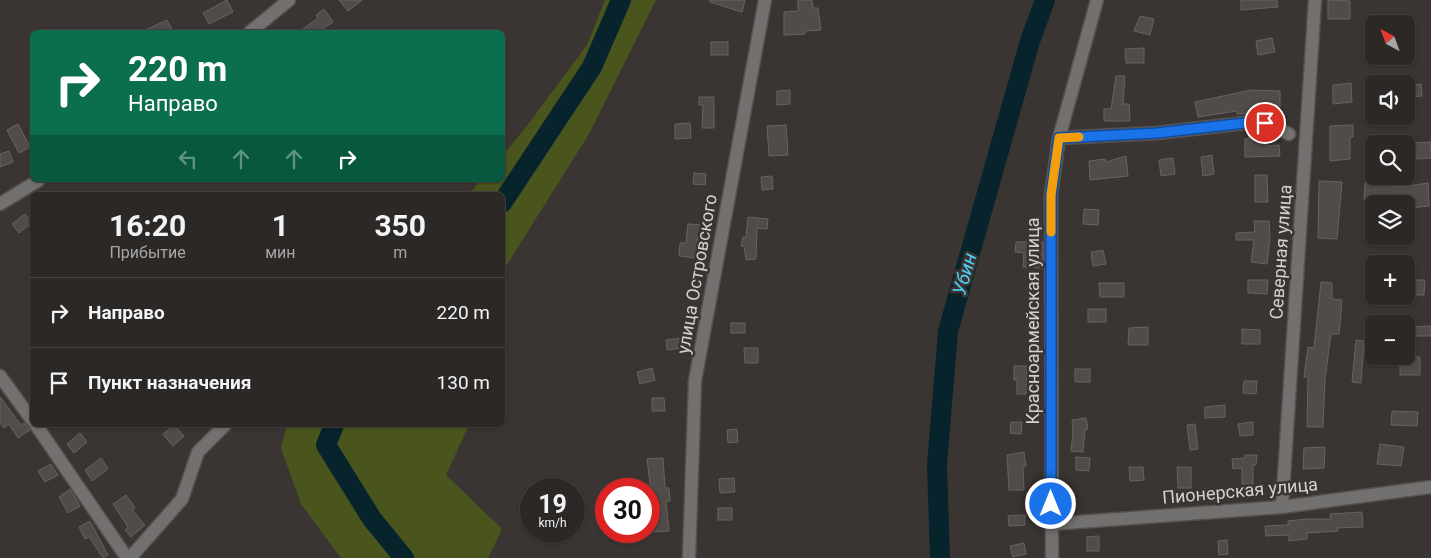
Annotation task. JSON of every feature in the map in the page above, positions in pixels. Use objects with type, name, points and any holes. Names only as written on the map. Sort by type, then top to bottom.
[{"type":"street","points":[[252,30],[289,0]]},
{"type":"street","name":"улица Островского","points":[[688,558],[696,381],[765,0]]},
{"type":"street","name":"Красноармейская улица","points":[[1052,558],[1051,195],[1059,138],[1097,0]]},
{"type":"street","name":"Северная улица","points":[[1282,506],[1315,0]]},
{"type":"street","points":[[1059,138],[1157,133],[1245,123],[1265,123],[1289,134]]},
{"type":"street","points":[[0,204],[36,182]]},
{"type":"street","points":[[0,376],[30,417]]},
{"type":"street","points":[[37,427],[128,558],[182,499],[198,452],[223,427]]},
{"type":"street","name":"Пионерская улица","points":[[1052,524],[1282,506],[1431,487]]},
{"type":"green space","points":[[605,0],[656,0],[589,134],[505,268],[505,192],[471,192],[479,182],[505,182],[505,153],[587,45]]},
{"type":"green space","points":[[286,427],[468,427],[446,475],[502,529],[488,558],[341,558],[301,504],[281,448]]},
{"type":"building","points":[[227,0],[233,12],[209,24],[203,13]]},
{"type":"building","points":[[339,0],[362,0],[348,11]]},
{"type":"building","points":[[710,0],[745,0],[742,12],[710,2]]},
{"type":"building","points":[[798,0],[812,0],[813,8],[818,8],[821,30],[805,31],[805,34],[784,35],[784,12],[798,11]]},
{"type":"building","points":[[1241,0],[1277,0],[1278,7],[1241,10]]},
{"type":"building","points":[[1328,0],[1350,1],[1350,19],[1328,19]]},
{"type":"building","points":[[324,9],[333,22],[321,30],[302,30],[318,18],[316,15]]},
{"type":"building","points":[[1140,16],[1154,19],[1150,35],[1134,31]]},
{"type":"building","points":[[167,20],[172,30],[145,30]]},
{"type":"building","points":[[1272,38],[1275,52],[1258,55],[1256,41]]},
{"type":"building","points":[[711,42],[728,42],[728,55],[711,55]]},
{"type":"building","points":[[1144,48],[1144,63],[1126,63],[1125,49]]},
{"type":"building","points":[[1116,76],[1125,76],[1123,104],[1129,104],[1130,121],[1104,121],[1104,109],[1111,109]]},
{"type":"building","points":[[1351,83],[1352,102],[1333,104],[1333,85]]},
{"type":"building","points":[[1421,84],[1422,96],[1415,97],[1415,85]]},
{"type":"building","points":[[790,90],[790,104],[777,105],[777,91]]},
{"type":"building","points":[[1251,90],[1280,91],[1280,107],[1252,107],[1252,113],[1237,114],[1237,111],[1198,117],[1195,102]]},
{"type":"building","points":[[699,97],[714,97],[714,128],[702,128],[703,105],[699,105]]},
{"type":"building","points":[[690,123],[691,138],[675,139],[675,124]]},
{"type":"building","points":[[18,124],[30,147],[19,153],[7,130]]},
{"type":"building","points":[[786,125],[788,155],[769,156],[767,126]]},
{"type":"building","points":[[1353,125],[1353,137],[1350,137],[1350,159],[1330,161],[1330,126]]},
{"type":"building","points":[[1248,131],[1258,131],[1259,139],[1267,139],[1267,146],[1279,145],[1280,156],[1245,157],[1245,139],[1249,139]]},
{"type":"building","points":[[1431,142],[1431,158],[1416,159],[1415,143]]},
{"type":"building","points":[[9,151],[13,162],[0,167],[0,154]]},
{"type":"building","points":[[1212,155],[1214,174],[1203,176],[1201,157]]},
{"type":"building","points":[[1126,156],[1128,176],[1090,180],[1089,161],[1105,159],[1106,162]]},
{"type":"building","points":[[1173,158],[1175,174],[1161,176],[1159,160]]},
{"type":"building","points":[[694,173],[706,174],[705,185],[693,184]]},
{"type":"building","points":[[1255,175],[1267,175],[1268,202],[1255,202]]},
{"type":"building","points":[[772,176],[773,189],[762,190],[761,177]]},
{"type":"building","points":[[1319,181],[1342,182],[1337,239],[1318,238]]},
{"type":"building","points":[[1365,182],[1365,185],[1402,187],[1428,183],[1429,206],[1415,208],[1415,195],[1365,195],[1364,200]]},
{"type":"building","points":[[1084,209],[1099,210],[1098,225],[1083,224]]},
{"type":"building","points":[[25,214],[30,220],[30,225],[19,233],[12,224]]},
{"type":"building","points":[[748,217],[768,219],[767,229],[757,228],[756,259],[746,260],[744,246],[741,246],[743,237],[746,237]]},
{"type":"building","points":[[1254,221],[1269,221],[1270,238],[1267,264],[1251,262],[1254,240],[1236,240],[1236,233],[1255,232]]},
{"type":"building","points":[[688,224],[703,225],[702,235],[698,235],[695,258],[679,256],[680,243],[686,243]]},
{"type":"building","points":[[1016,242],[1043,242],[1043,268],[1023,267],[1024,253],[1015,252]]},
{"type":"building","points":[[1103,250],[1106,264],[1093,266],[1091,252]]},
{"type":"building","points":[[1248,280],[1268,280],[1267,294],[1248,293]]},
{"type":"building","points":[[1415,280],[1425,280],[1424,295],[1415,295]]},
{"type":"building","points":[[1321,282],[1332,283],[1332,299],[1342,300],[1339,334],[1331,334],[1325,379],[1323,427],[1307,427],[1308,377],[1304,377],[1308,347],[1314,348]]},
{"type":"building","points":[[1099,283],[1124,283],[1124,297],[1100,297]]},
{"type":"building","points":[[1088,309],[1106,309],[1106,322],[1088,322]]},
{"type":"building","points":[[731,323],[745,323],[745,333],[731,333]]},
{"type":"building","points":[[1431,326],[1431,336],[1415,336],[1415,327]]},
{"type":"building","points":[[1148,327],[1148,345],[1128,345],[1129,328]]},
{"type":"building","points":[[1242,329],[1260,330],[1260,344],[1242,344]]},
{"type":"building","points":[[681,338],[682,348],[667,350],[666,340]]},
{"type":"building","points":[[1356,340],[1364,341],[1361,383],[1352,382]]},
{"type":"building","points":[[744,348],[758,348],[758,363],[745,363]]},
{"type":"building","points":[[1415,357],[1420,357],[1420,375],[1400,375],[1400,365],[1415,365]]},
{"type":"building","points":[[1014,366],[1027,366],[1026,394],[1017,394]]},
{"type":"building","points":[[652,368],[655,380],[640,384],[637,372]]},
{"type":"building","points":[[1075,369],[1090,369],[1090,382],[1075,382]]},
{"type":"building","points":[[1244,381],[1257,381],[1256,394],[1243,393]]},
{"type":"building","points":[[0,397],[21,425],[24,423],[30,430],[18,438],[9,424],[4,428],[0,423]]},
{"type":"building","points":[[652,398],[664,398],[665,411],[652,411]]},
{"type":"building","points":[[1225,405],[1225,417],[1205,418],[1205,407]]},
{"type":"building","points":[[1392,411],[1418,412],[1417,426],[1391,425]]},
{"type":"building","points":[[1086,418],[1088,429],[1085,430],[1083,452],[1071,451],[1072,420]]},
{"type":"building","points":[[1011,422],[1022,422],[1021,434],[1010,433]]},
{"type":"building","points":[[1253,422],[1253,435],[1240,436],[1238,424]]},
{"type":"building","points":[[1195,424],[1198,449],[1190,450],[1187,425]]},
{"type":"building","points":[[172,427],[176,427],[184,436],[173,446],[163,434]]},
{"type":"building","points":[[737,429],[738,442],[728,443],[727,430]]},
{"type":"building","points":[[80,433],[87,442],[74,453],[67,444]]},
{"type":"building","points":[[1380,444],[1404,447],[1401,466],[1377,464]]},
{"type":"building","points":[[1325,447],[1324,468],[1303,469],[1304,448]]},
{"type":"building","points":[[1024,452],[1026,466],[1023,466],[1024,490],[1009,490],[1007,455]]},
{"type":"building","points":[[1245,455],[1257,455],[1256,465],[1253,465],[1253,484],[1242,484],[1242,468],[1233,469],[1232,459],[1245,458]]},
{"type":"building","points":[[1076,457],[1090,458],[1089,471],[1076,470]]},
{"type":"building","points":[[101,458],[108,469],[92,481],[85,470]]},
{"type":"building","points":[[663,458],[665,488],[669,488],[670,501],[666,501],[669,531],[660,532],[660,478],[649,478],[647,459]]},
{"type":"building","points":[[51,464],[58,475],[45,482],[38,471]]},
{"type":"building","points":[[1129,467],[1143,467],[1144,480],[1130,481]]},
{"type":"building","points":[[1177,467],[1191,467],[1191,488],[1178,488]]},
{"type":"building","points":[[734,478],[735,492],[720,493],[719,479]]},
{"type":"building","points":[[70,489],[80,506],[68,513],[59,497]]},
{"type":"building","points":[[126,495],[135,508],[132,510],[145,525],[131,537],[125,530],[128,527],[113,504]]},
{"type":"building","points":[[718,508],[732,508],[732,520],[718,520]]},
{"type":"building","points":[[1362,512],[1363,527],[1337,528],[1338,531],[1307,533],[1307,539],[1289,541],[1289,535],[1266,536],[1265,526],[1288,525],[1288,521],[1306,519],[1331,519],[1330,514]]},
{"type":"building","points":[[1025,515],[1025,525],[1009,526],[1008,516]]},
{"type":"building","points":[[90,521],[108,555],[103,558],[89,537],[85,539],[79,527]]},
{"type":"building","points":[[1099,536],[1099,551],[1087,551],[1087,537]]},
{"type":"building","points":[[1227,540],[1228,554],[1219,555],[1218,541]]},
{"type":"building","points":[[1024,543],[1026,554],[1013,557],[1010,546]]},
{"type":"waterway","points":[[505,198],[592,67],[621,0]]},
{"type":"waterway","name":"Убин","points":[[940,558],[937,465],[948,331],[1030,41],[1045,0]]},
{"type":"waterway","points":[[333,427],[326,445],[372,519],[404,558]]},
{"type":"slow traffic","points":[[1051,232],[1051,195],[1059,138],[1079,137]]},
{"type":"route","points":[[1051,504],[1051,195],[1059,138],[1157,133],[1245,123],[1265,123]]}]
